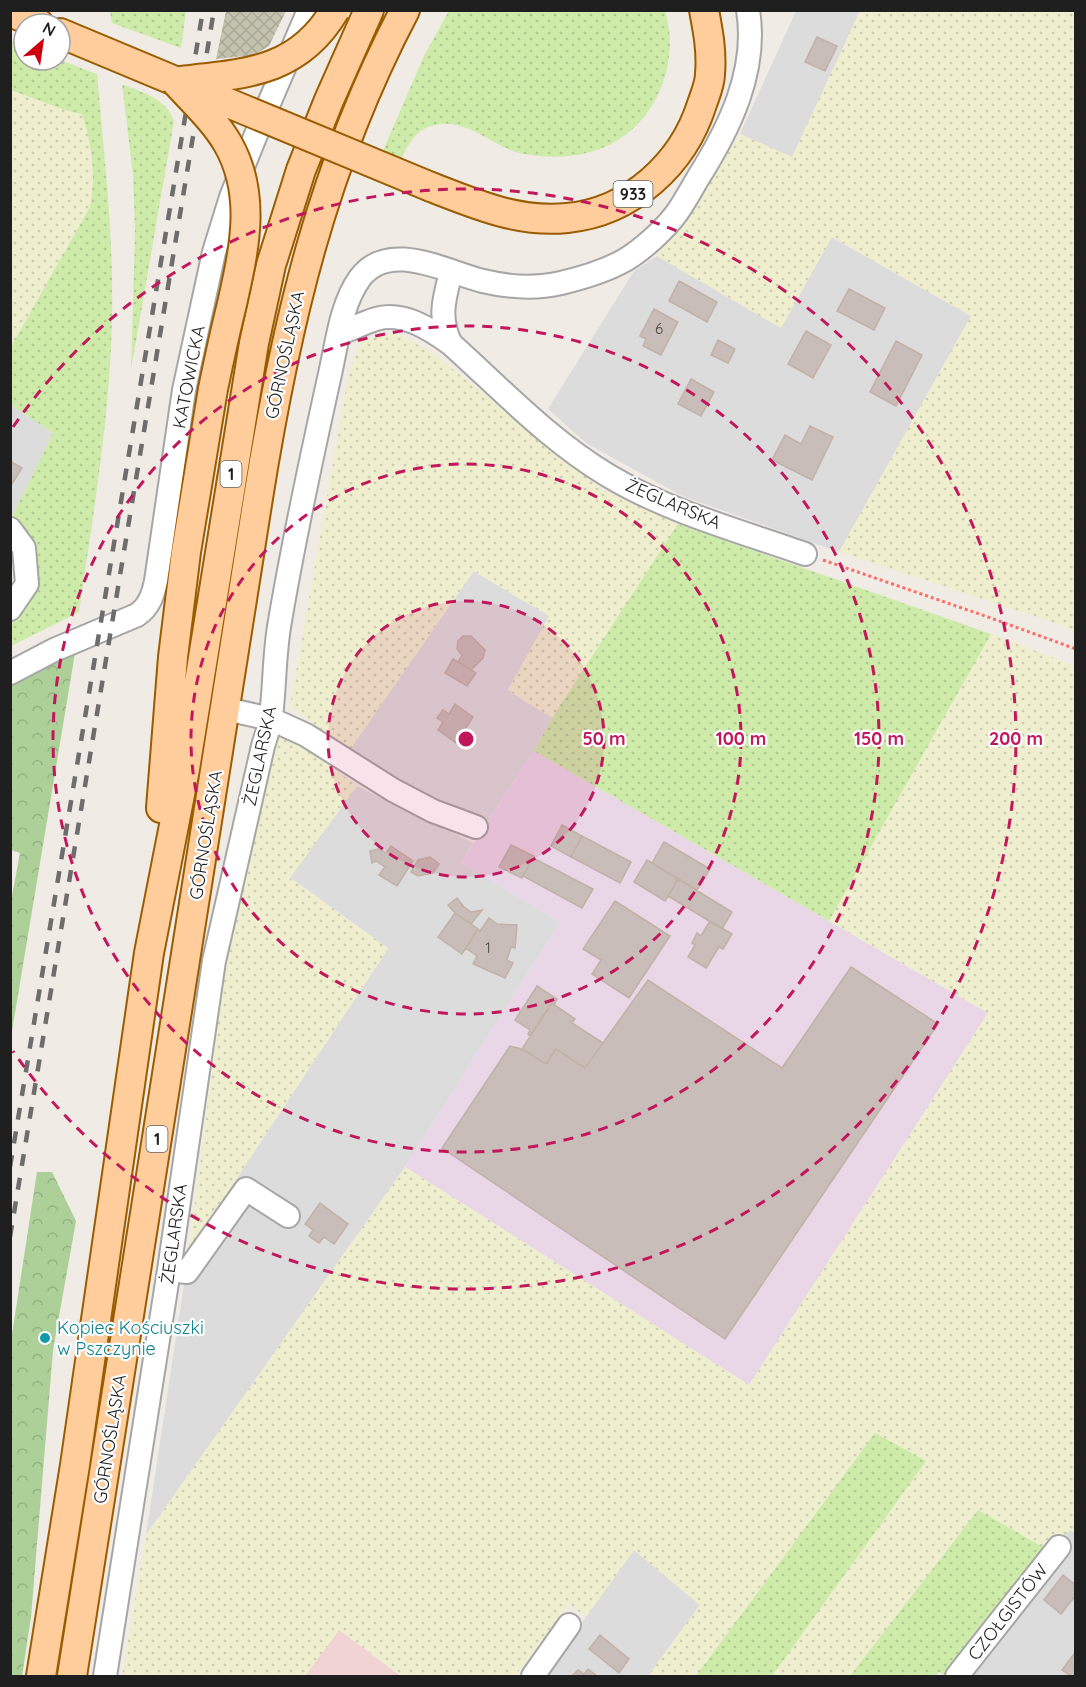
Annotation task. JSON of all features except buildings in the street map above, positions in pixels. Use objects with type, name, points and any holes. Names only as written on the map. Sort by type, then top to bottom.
[{"type":"main road","points":[[176,81],[247,74],[279,64],[311,42],[335,10]]},
{"type":"main road","name":"GÓRNOŚLĄSKA","points":[[41,1677],[77,1453],[149,953],[185,769],[250,364],[271,266],[301,170],[329,99],[369,10]]},
{"type":"main road","name":"GÓRNOŚLĄSKA","points":[[72,1677],[266,446],[282,360],[302,274],[341,151],[380,60],[405,10]]},
{"type":"main road","name":"933","points":[[72,38],[431,187],[488,208],[520,217],[568,218],[610,207],[642,189],[657,177],[682,148],[692,132],[710,75],[709,37],[704,10]]},
{"type":"main road","points":[[149,953],[173,657],[186,552],[205,428],[241,260],[247,213],[240,172],[227,143],[176,81]]},
{"type":"street","name":"KATOWICKA","points":[[10,674],[54,650],[137,615],[151,599],[156,581],[184,390],[214,252],[228,207],[261,122],[309,10]]},
{"type":"street","points":[[340,333],[353,289],[361,276],[376,264],[399,259],[425,263],[485,281],[527,287],[560,284],[600,272],[626,260],[675,216],[720,142],[738,101],[749,60],[748,10]]},
{"type":"street","points":[[451,272],[443,304],[444,329],[451,344]]},
{"type":"street","name":"ŻEGLARSKA","points":[[105,1677],[169,1270],[214,961],[271,719],[279,624],[319,423],[340,333],[378,319],[395,318],[412,321],[430,329],[451,344],[549,432],[609,476],[648,497],[690,514],[805,554]]},
{"type":"street","points":[[10,529],[24,549],[27,584],[10,609]]},
{"type":"street","points":[[226,709],[271,719],[306,735],[393,790],[433,811],[476,827]]},
{"type":"street","points":[[169,1270],[187,1272],[246,1189],[288,1216]]},
{"type":"street","name":"CZOŁGISTÓW","points":[[957,1677],[1059,1547]]},
{"type":"street","points":[[533,1677],[569,1625]]},
{"type":"path","points":[[805,554],[1076,650]]},
{"type":"shaded area","points":[[226,10],[286,11],[269,46],[254,55],[216,59]]},
{"type":"shaded area","points":[[796,11],[860,11],[792,158],[740,134]]},
{"type":"shaded area","points":[[831,237],[971,316],[839,552],[682,496],[586,443],[548,409],[634,271],[657,256],[781,328]]},
{"type":"shaded area","points":[[11,405],[53,433],[11,519]]},
{"type":"shaded area","points":[[473,571],[550,616],[508,690],[552,718],[534,751],[488,821],[421,793],[349,751]]},
{"type":"shaded area","points":[[534,751],[988,1013],[749,1385],[405,1167],[560,922],[461,863]]},
{"type":"shaded area","points":[[357,786],[473,843],[461,863],[560,922],[405,1167],[146,1535],[189,1251],[388,949],[290,877]]},
{"type":"shaded area","points":[[1070,1530],[1075,1533],[1075,1676],[960,1676]]},
{"type":"shaded area","points":[[634,1550],[700,1605],[648,1676],[544,1676]]},
{"type":"shaded area","points":[[339,1630],[401,1676],[305,1676]]},
{"type":"green space","points":[[110,11],[186,11],[181,48],[112,23]]},
{"type":"green space","points":[[449,11],[665,11],[670,36],[666,73],[657,96],[641,121],[616,141],[587,153],[556,157],[523,154],[462,126],[442,124],[426,128],[416,135],[401,159],[382,153],[424,56]]},
{"type":"green space","points":[[860,11],[1075,11],[1075,633],[1063,626],[839,552],[971,316],[832,237],[781,328],[657,256],[740,134],[792,157]]},
{"type":"green space","points":[[10,40],[12,41],[12,72],[72,72],[72,65],[97,74],[108,196],[112,319],[104,429],[79,612],[11,646],[11,616],[33,582],[11,519],[53,433],[11,405],[11,347],[90,207],[93,172],[91,148],[82,114],[11,90]]},
{"type":"green space","points":[[122,84],[160,102],[174,121],[131,370],[135,232],[133,175]]},
{"type":"green space","points":[[11,90],[82,114],[88,130],[93,190],[90,207],[11,347]]},
{"type":"green space","points":[[397,333],[434,354],[604,491],[678,524],[552,718],[508,690],[549,616],[474,571],[349,751],[290,706],[349,372],[361,340]]},
{"type":"green space","points":[[678,524],[991,634],[829,921],[534,751],[552,718]]},
{"type":"green space","points":[[991,634],[1075,666],[1075,1533],[1070,1530],[1048,1551],[977,1511],[850,1676],[772,1676],[926,1461],[875,1433],[696,1676],[648,1676],[700,1605],[634,1550],[586,1617],[569,1604],[515,1676],[401,1676],[339,1630],[305,1676],[122,1676],[146,1535],[405,1167],[749,1385],[988,1013],[829,921]]},
{"type":"green space","points":[[75,653],[11,1037],[11,901],[20,853],[11,850],[11,681]]},
{"type":"green space","points":[[276,726],[357,786],[290,878],[388,948],[189,1251],[222,990],[267,742]]},
{"type":"green space","points":[[37,1172],[52,1172],[76,1221],[53,1350],[31,1617],[22,1676],[11,1676],[11,1341]]},
{"type":"green space","points":[[875,1433],[926,1461],[772,1676],[696,1676]]},
{"type":"green space","points":[[978,1510],[1048,1550],[1070,1530],[960,1676],[946,1676],[939,1672],[935,1676],[850,1676]]},
{"type":"railway","points":[[10,1167],[203,10]]},
{"type":"railway","points":[[10,1237],[214,10]]},
{"type":"place","name":"Kopiec Kościuszki w Pszczynie","points":[[45,1338]]}]
